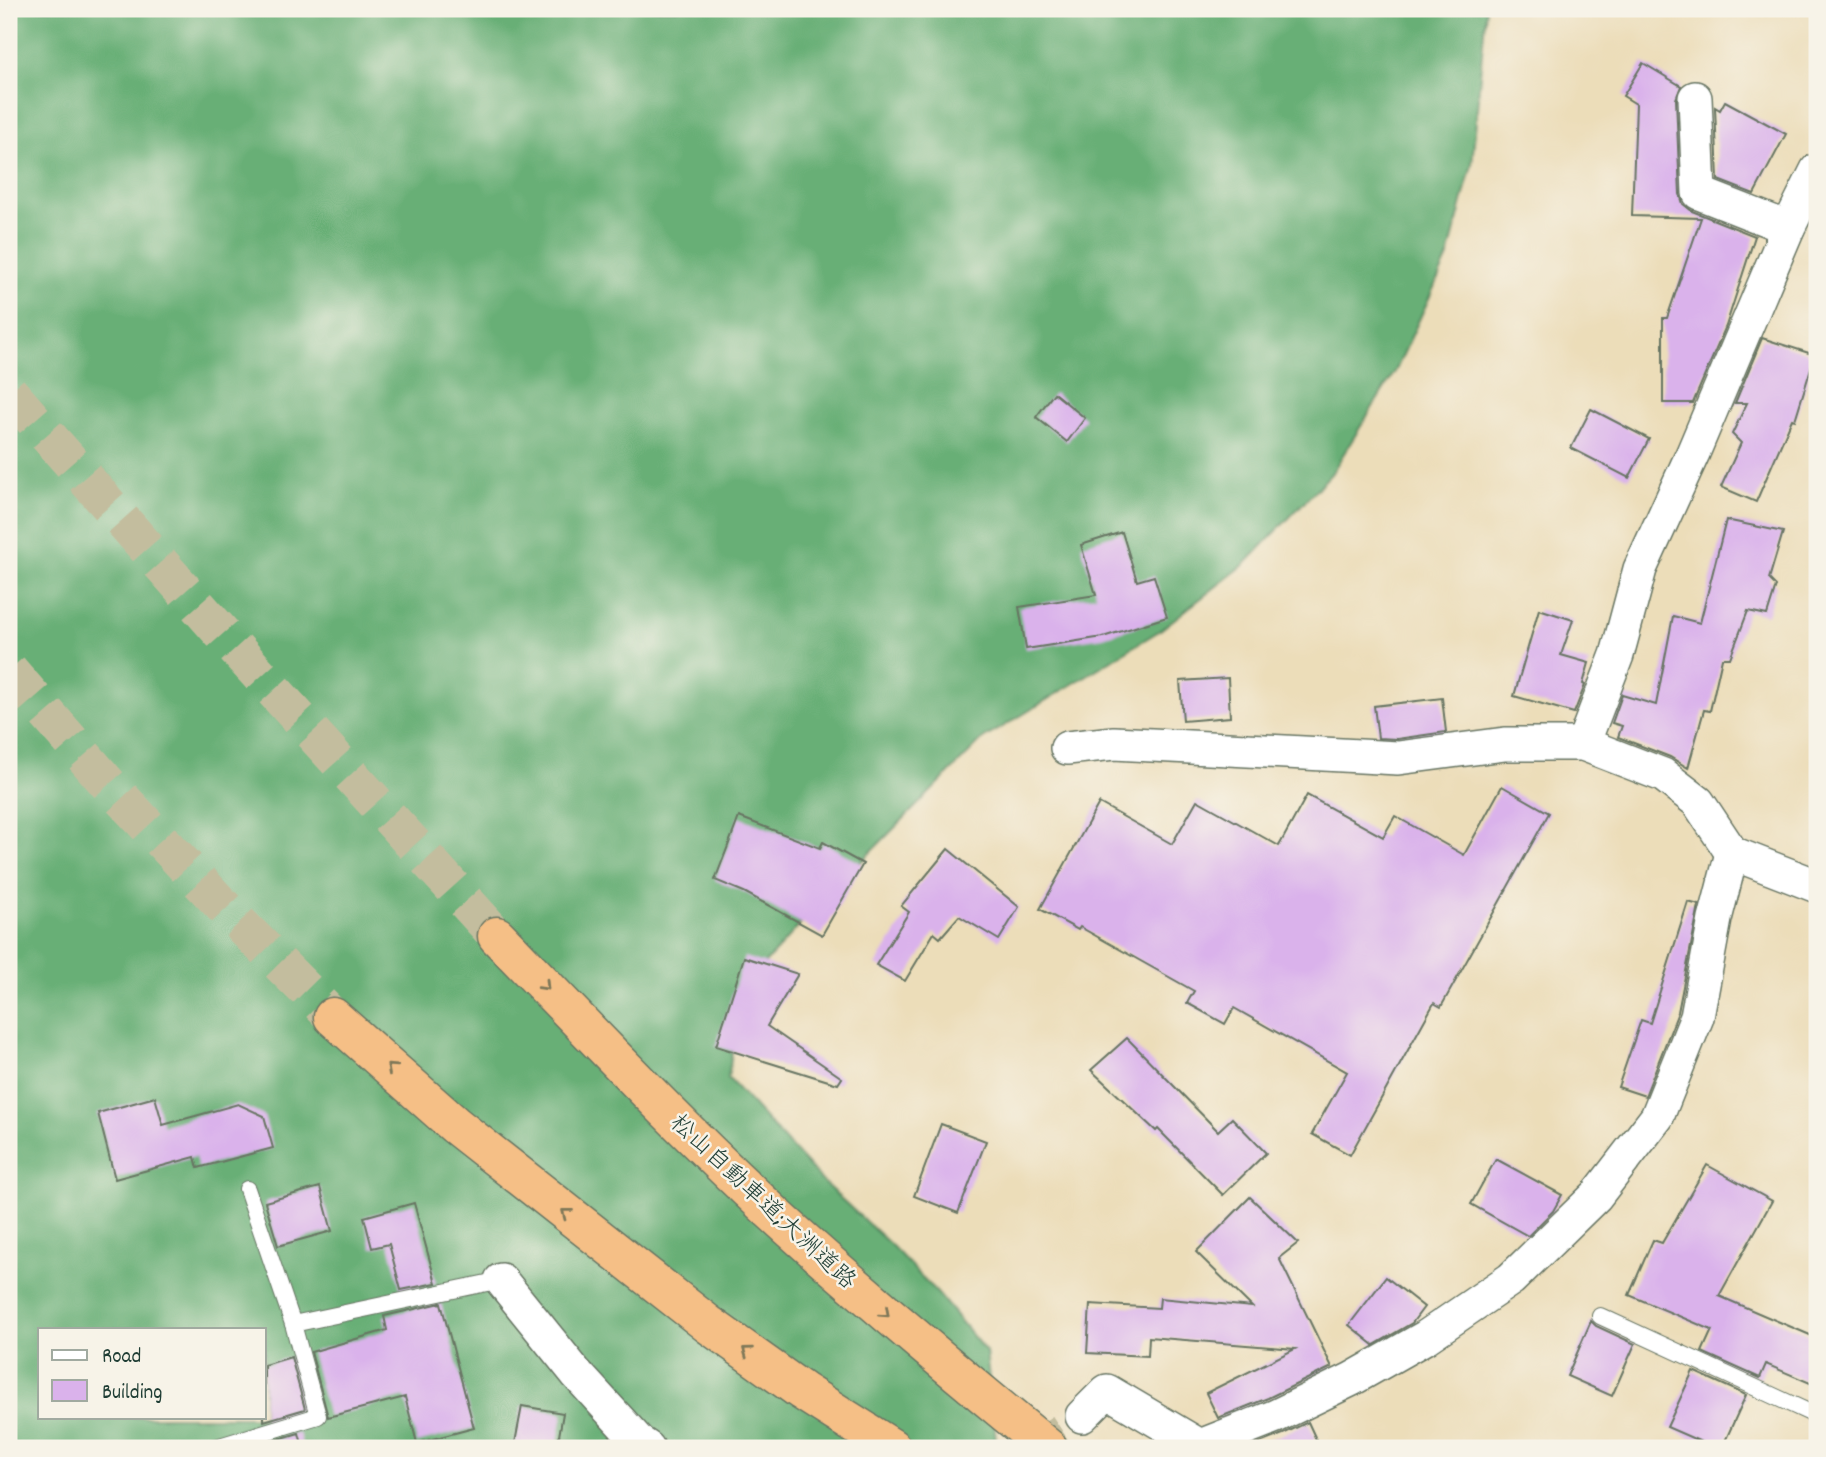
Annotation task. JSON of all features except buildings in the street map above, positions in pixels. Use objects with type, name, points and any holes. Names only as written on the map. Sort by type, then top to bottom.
[{"type":"highway","name":"松山自動車道;大洲道路","points":[[497,936],[643,1087],[772,1212],[892,1319],[1048,1448]]},
{"type":"highway","points":[[334,1017],[476,1142],[709,1324],[802,1391],[892,1448]]},
{"type":"highway","points":[[972,1386],[1078,1432]]},
{"type":"highway","points":[[802,1391],[868,1448]]},
{"type":"street","points":[[1695,98],[1699,193],[1788,228]]},
{"type":"street","points":[[1583,744],[1616,655],[1640,569],[1693,453],[1788,228],[1817,170]]},
{"type":"street","points":[[1067,748],[1114,743],[1398,758],[1504,744],[1583,744],[1662,775],[1698,802],[1732,853],[1817,886]]},
{"type":"street","points":[[1078,1432],[1107,1391],[1202,1447],[1352,1380],[1426,1337],[1511,1279],[1596,1196],[1657,1117],[1697,1017],[1715,919],[1732,853]]},
{"type":"street","points":[[501,1280],[576,1373],[639,1442],[648,1448]]},
{"type":"lane","points":[[213,1448],[318,1416],[293,1324],[247,1189]]},
{"type":"lane","points":[[293,1324],[501,1280]]},
{"type":"lane","points":[[1600,1316],[1817,1416]]},
{"type":"green space","points":[[9,9],[1486,9],[1472,164],[1448,257],[1396,370],[1331,474],[1245,564],[1159,631],[983,739],[819,904],[742,988],[728,1078],[823,1182],[891,1245],[938,1294],[986,1352],[997,1448],[9,1448]]},
{"type":"tunnel","points":[[9,392],[235,648],[497,936]]},
{"type":"tunnel","points":[[9,670],[110,786],[235,919],[333,1017]]},
{"type":"tunnel","points":[[1034,1448],[1082,1416]]}]
